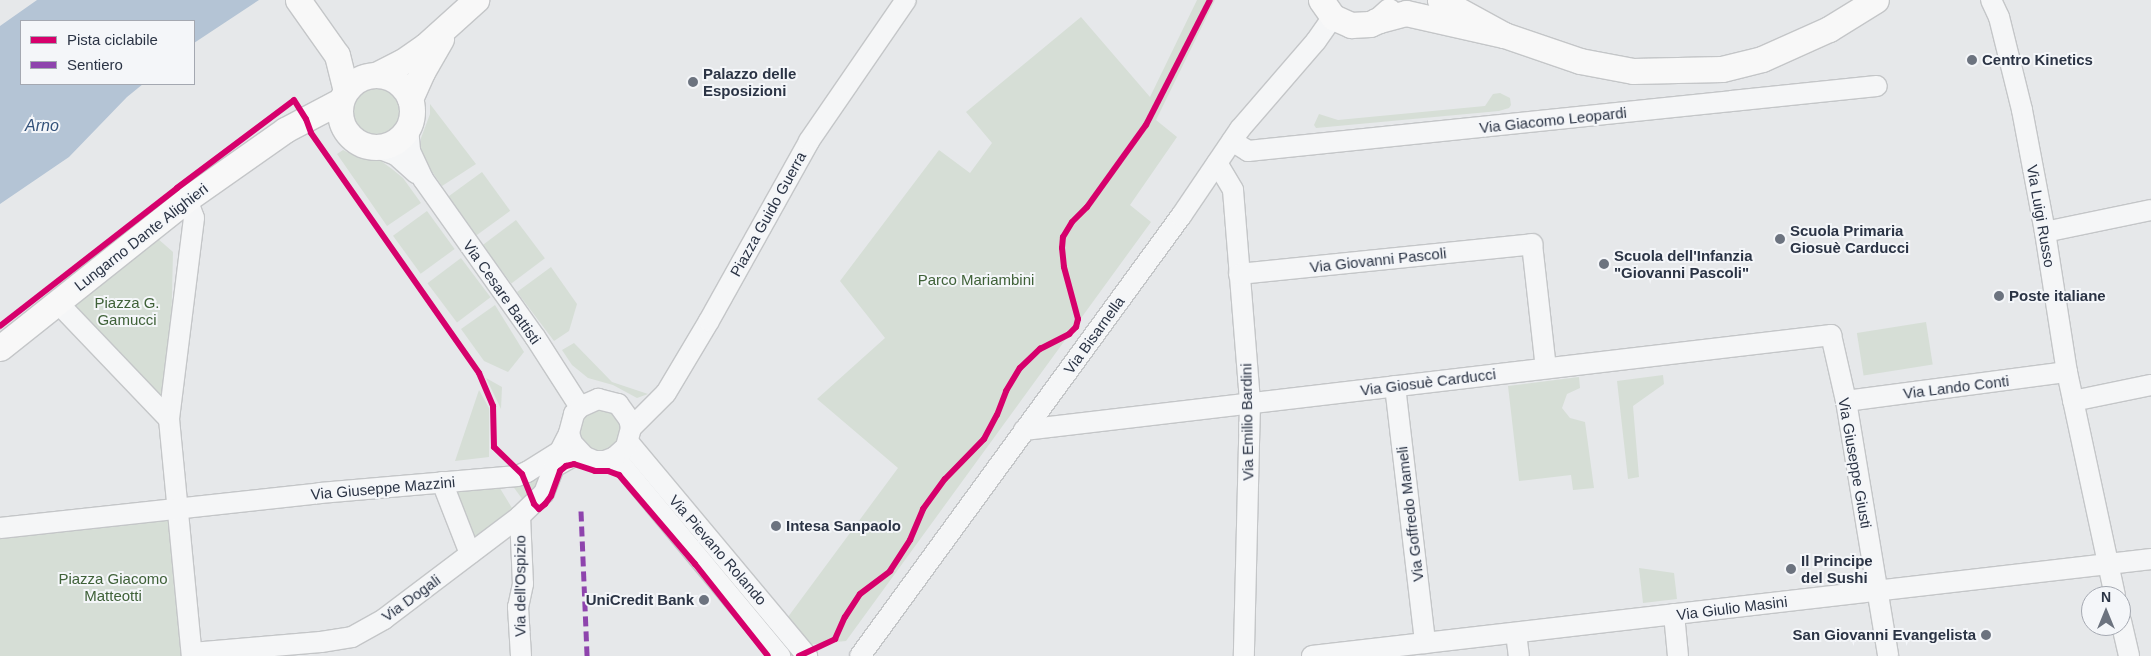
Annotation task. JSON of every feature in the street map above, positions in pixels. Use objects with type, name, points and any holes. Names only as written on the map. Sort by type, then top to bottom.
[{"type":"main road","points":[[298,0],[342,52],[360,67],[398,82],[410,99]]},
{"type":"main road","points":[[314,0],[342,52],[343,96],[340,120],[344,129],[352,138],[363,145],[375,147],[394,142],[408,127],[411,118],[410,99],[432,52],[457,18]]},
{"type":"main road","points":[[343,96],[357,80],[402,62],[425,46],[476,0]]},
{"type":"main road","points":[[1376,21],[1387,14],[1396,0]]},
{"type":"main road","points":[[1440,0],[1504,35]]},
{"type":"main road","points":[[1327,8],[1351,25],[1361,26],[1406,14],[1504,35],[1580,60],[1633,71],[1722,69],[1762,59],[1830,29],[1876,0]]},
{"type":"main road","name":"Lungarno Dante Alighieri","points":[[0,348],[187,199],[285,130],[343,96]]},
{"type":"main road","name":"Lungarno Dante Alighieri","points":[[285,130],[313,123],[325,123],[344,129]]},
{"type":"street","name":"Piazza Guido Guerra","points":[[615,458],[630,435],[666,393],[709,322],[809,141],[906,0]]},
{"type":"street","name":"Via Luigi Russo","points":[[1997,6],[2022,110],[2045,232],[2067,372],[2114,586]]},
{"type":"street","name":"Via Bisarnella","points":[[860,656],[1232,141],[1316,41],[1327,8]]},
{"type":"street","name":"Via Giacomo Leopardi","points":[[1232,141],[1248,151],[1877,86]]},
{"type":"street","name":"Via Cesare Battisti","points":[[408,127],[410,151],[423,180],[535,337],[580,407]]},
{"type":"street","name":"Via Cesare Battisti","points":[[375,147],[396,155],[423,180]]},
{"type":"street","name":"Via Emilio Bardini","points":[[1217,163],[1233,190],[1250,403],[1244,656]]},
{"type":"street","points":[[187,199],[194,218],[170,419],[192,654]]},
{"type":"street","points":[[2045,232],[2151,210]]},
{"type":"street","name":"Via Giovanni Pascoli","points":[[1239,274],[1532,244],[1540,369]]},
{"type":"street","points":[[57,302],[170,419]]},
{"type":"street","name":"Via Giosuè Carducci","points":[[1024,430],[1831,334]]},
{"type":"street","name":"Via Giuseppe Giusti","points":[[1831,334],[1846,401],[1888,656]]},
{"type":"street","name":"Via Lando Conti","points":[[1846,401],[2067,372]]},
{"type":"street","points":[[2073,401],[2151,385]]},
{"type":"street","name":"Via Goffredo Mameli","points":[[1395,386],[1425,643]]},
{"type":"street","points":[[615,458],[595,461],[585,458],[572,443],[569,433],[574,414],[580,407],[593,400],[608,400],[624,411],[630,435]]},
{"type":"street","name":"Via Giuseppe Mazzini","points":[[179,509],[522,474],[560,451],[569,433]]},
{"type":"street","name":"Via Pievano Rolando","points":[[630,435],[807,655]]},
{"type":"street","name":"Via Dogali","points":[[192,654],[321,642],[352,636],[384,619],[520,516],[544,493],[554,467],[571,458],[585,458]]},
{"type":"street","name":"Via Pievano Rolando","points":[[615,458],[780,656]]},
{"type":"street","points":[[442,482],[470,554]]},
{"type":"street","points":[[0,528],[179,509]]},
{"type":"street","name":"Via dell'Ospizio","points":[[520,516],[523,584],[518,607],[521,656]]},
{"type":"street","name":"Via Giulio Masini","points":[[1312,656],[1365,653],[1425,643],[1516,632],[2151,559]]},
{"type":"street","points":[[1674,614],[1678,656]]},
{"type":"street","points":[[1516,632],[1519,656]]},
{"type":"street","points":[[2124,636],[2129,656]]},
{"type":"green space","name":"Parco Mariambini","points":[[1197,0],[1215,0],[1156,120],[1177,137],[1130,205],[1151,222],[846,641],[806,645],[785,621],[898,468],[817,399],[885,338],[840,281],[939,150],[970,173],[992,143],[966,112],[1081,17],[1150,97]]},
{"type":"green space","points":[[371,82],[381,82],[395,89],[402,103],[402,113],[395,127],[381,134],[371,134],[361,130],[354,123],[350,113],[350,103],[354,93],[361,86]]},
{"type":"green space","points":[[1500,93],[1510,98],[1511,105],[1509,108],[1499,111],[1316,128],[1314,125],[1319,114],[1338,120],[1485,106],[1493,94]]},
{"type":"green space","points":[[430,104],[476,164],[442,186],[421,156],[421,138],[430,114]]},
{"type":"green space","points":[[343,150],[357,157],[381,161],[403,178],[421,203],[387,226],[337,154]]},
{"type":"green space","points":[[482,172],[510,211],[476,236],[448,197]]},
{"type":"green space","points":[[427,211],[455,249],[421,274],[393,236]]},
{"type":"green space","points":[[516,220],[545,258],[511,284],[482,245]]},
{"type":"green space","name":"Piazza G. Gamucci","points":[[157,238],[173,252],[169,419],[57,302]]},
{"type":"green space","points":[[461,258],[490,297],[457,322],[427,283]]},
{"type":"green space","points":[[551,267],[577,304],[569,331],[554,341],[517,292]]},
{"type":"green space","points":[[495,305],[524,352],[508,372],[484,361],[461,329]]},
{"type":"green space","points":[[1926,322],[1933,364],[1864,375],[1857,333]]},
{"type":"green space","points":[[574,343],[612,382],[648,394],[637,398],[613,385],[588,378],[572,365],[562,350]]},
{"type":"green space","points":[[1663,375],[1664,384],[1633,406],[1639,477],[1628,479],[1617,381]]},
{"type":"green space","points":[[1579,377],[1580,388],[1567,394],[1562,408],[1570,418],[1585,422],[1594,488],[1573,490],[1571,475],[1519,481],[1508,386]]},
{"type":"green space","points":[[486,378],[502,387],[501,409]]},
{"type":"green space","points":[[479,390],[489,408],[489,457],[455,461]]},
{"type":"green space","points":[[599,406],[619,415],[623,436],[608,452],[593,453],[577,435],[579,419]]},
{"type":"green space","points":[[546,466],[533,492],[523,500],[512,485]]},
{"type":"green space","points":[[498,485],[512,508],[473,540],[453,492]]},
{"type":"green space","name":"Piazza Giacomo Matteotti","points":[[179,509],[192,656],[0,656],[0,528]]},
{"type":"green space","points":[[1639,568],[1674,573],[1677,599],[1643,603]]},
{"type":"water","name":"Arno","points":[[37,0],[259,0],[195,42],[195,20],[20,20],[20,85],[142,85],[127,97],[69,157],[0,204],[0,26]]},
{"type":"marked path","points":[[581,511],[587,656]]},
{"type":"cycle path","points":[[799,656],[835,639],[845,617],[860,594],[890,571],[910,540],[923,509],[945,479],[984,439],[997,415],[1006,391],[1020,368],[1040,349],[1069,334],[1076,327],[1078,319],[1064,267],[1063,237],[1072,222],[1087,207],[1146,125],[1210,0]]},
{"type":"cycle path","points":[[0,326],[177,188],[294,100],[306,119],[311,133],[479,373],[493,406],[494,447],[522,474],[534,504],[539,509],[545,504],[551,496],[560,471],[566,466],[574,464],[595,471],[608,471],[619,475],[695,564],[768,656]]},
{"type":"place","name":"Centro Kinetics","points":[[1972,60]]},
{"type":"place","name":"Palazzo delle Esposizioni","points":[[693,82]]},
{"type":"place","name":"Scuola Primaria Giosuè Carducci","points":[[1780,239]]},
{"type":"place","name":"Scuola dell'Infanzia \"Giovanni Pascoli\"","points":[[1604,264]]},
{"type":"place","name":"Poste italiane","points":[[1999,296]]},
{"type":"place","name":"Intesa Sanpaolo","points":[[776,526]]},
{"type":"place","name":"Il Principe del Sushi","points":[[1791,569]]},
{"type":"place","name":"UniCredit Bank","points":[[704,600]]},
{"type":"place","name":"San Giovanni Evangelista","points":[[1986,635]]}]
